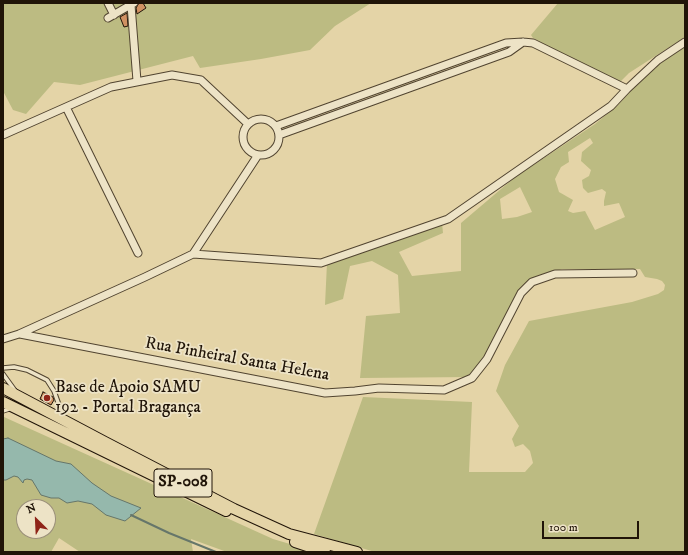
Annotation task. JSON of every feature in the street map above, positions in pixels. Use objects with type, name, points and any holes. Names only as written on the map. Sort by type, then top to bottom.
[{"type":"main road","name":"SP-008","points":[[3,388],[234,509],[289,534],[357,552]]},
{"type":"main road","name":"SP-008","points":[[3,402],[21,407],[202,501],[285,538],[325,552]]},
{"type":"street","points":[[108,3],[111,16],[132,4],[137,81]]},
{"type":"street","points":[[279,135],[509,52],[523,42]]},
{"type":"street","points":[[3,339],[19,334],[193,254],[321,263],[448,219],[611,106],[658,60],[685,42]]},
{"type":"street","points":[[276,126],[506,43],[533,43],[627,89]]},
{"type":"street","points":[[3,135],[111,87],[172,75],[201,80],[248,124]]},
{"type":"street","points":[[66,106],[138,253]]},
{"type":"street","points":[[260,119],[266,119],[276,126],[279,135],[278,144],[274,150],[269,154],[258,155],[248,150],[243,140],[245,129],[248,124],[260,119]]},
{"type":"street","points":[[193,254],[258,155]]},
{"type":"street","name":"Rua Pinheiral Santa Helena","points":[[19,334],[325,393],[355,392],[379,388],[444,390],[472,378],[487,359],[521,293],[532,282],[555,274],[633,273]]},
{"type":"lane","points":[[3,368],[14,367],[27,370],[47,380],[54,391],[59,405]]},
{"type":"lane","points":[[3,374],[18,395],[21,407],[3,411]]},
{"type":"shaded area","points":[[3,3],[371,3],[335,26],[310,50],[200,68],[193,56],[80,85],[54,82],[26,114],[13,110],[3,91]]},
{"type":"shaded area","points":[[558,3],[685,3],[685,37],[629,73],[618,84],[533,38],[531,35]]},
{"type":"shaded area","points":[[685,45],[685,552],[375,552],[314,534],[363,397],[472,402],[469,472],[525,472],[533,463],[530,451],[523,444],[515,447],[512,439],[519,426],[496,391],[505,365],[529,321],[632,302],[658,294],[664,290],[665,285],[662,281],[657,279],[645,277],[640,269],[562,269],[525,284],[509,309],[486,359],[471,377],[360,378],[366,316],[400,313],[398,275],[372,261],[350,266],[343,299],[325,305],[327,263],[442,223],[443,233],[399,252],[412,276],[461,271],[461,223],[514,178],[595,124],[618,105],[646,74]],"holes":[[[590,138],[593,143],[582,152],[581,161],[591,170],[589,176],[582,180],[583,188],[588,193],[602,189],[606,192],[604,206],[619,203],[625,217],[595,230],[585,211],[573,213],[568,211],[573,200],[559,192],[555,179],[561,167],[569,162],[568,152]],[[520,187],[532,212],[517,217],[502,219],[500,199]]]},
{"type":"shaded area","points":[[4,417],[273,539],[317,552],[227,552],[191,539],[193,552],[80,552],[59,538],[51,552],[3,552]]},
{"type":"water","points":[[8,438],[56,461],[71,464],[92,483],[111,496],[141,508],[125,521],[106,515],[92,504],[78,501],[67,503],[59,498],[51,498],[41,495],[32,480],[24,480],[23,483],[18,477],[14,476],[3,480],[3,439]]},
{"type":"building","points":[[139,3],[143,3],[146,8],[137,14],[136,8]]},
{"type":"building","points":[[127,13],[128,26],[124,27],[120,17]]},
{"type":"building","name":"Base de Apoio SAMU 192 - Portal Bragança","points":[[43,392],[53,397],[54,400],[51,405],[40,399]]},
{"type":"waterway","points":[[131,515],[169,533],[216,552]]},
{"type":"place","name":"Base de Apoio SAMU 192 - Portal Bragança","points":[[47,398]]}]
